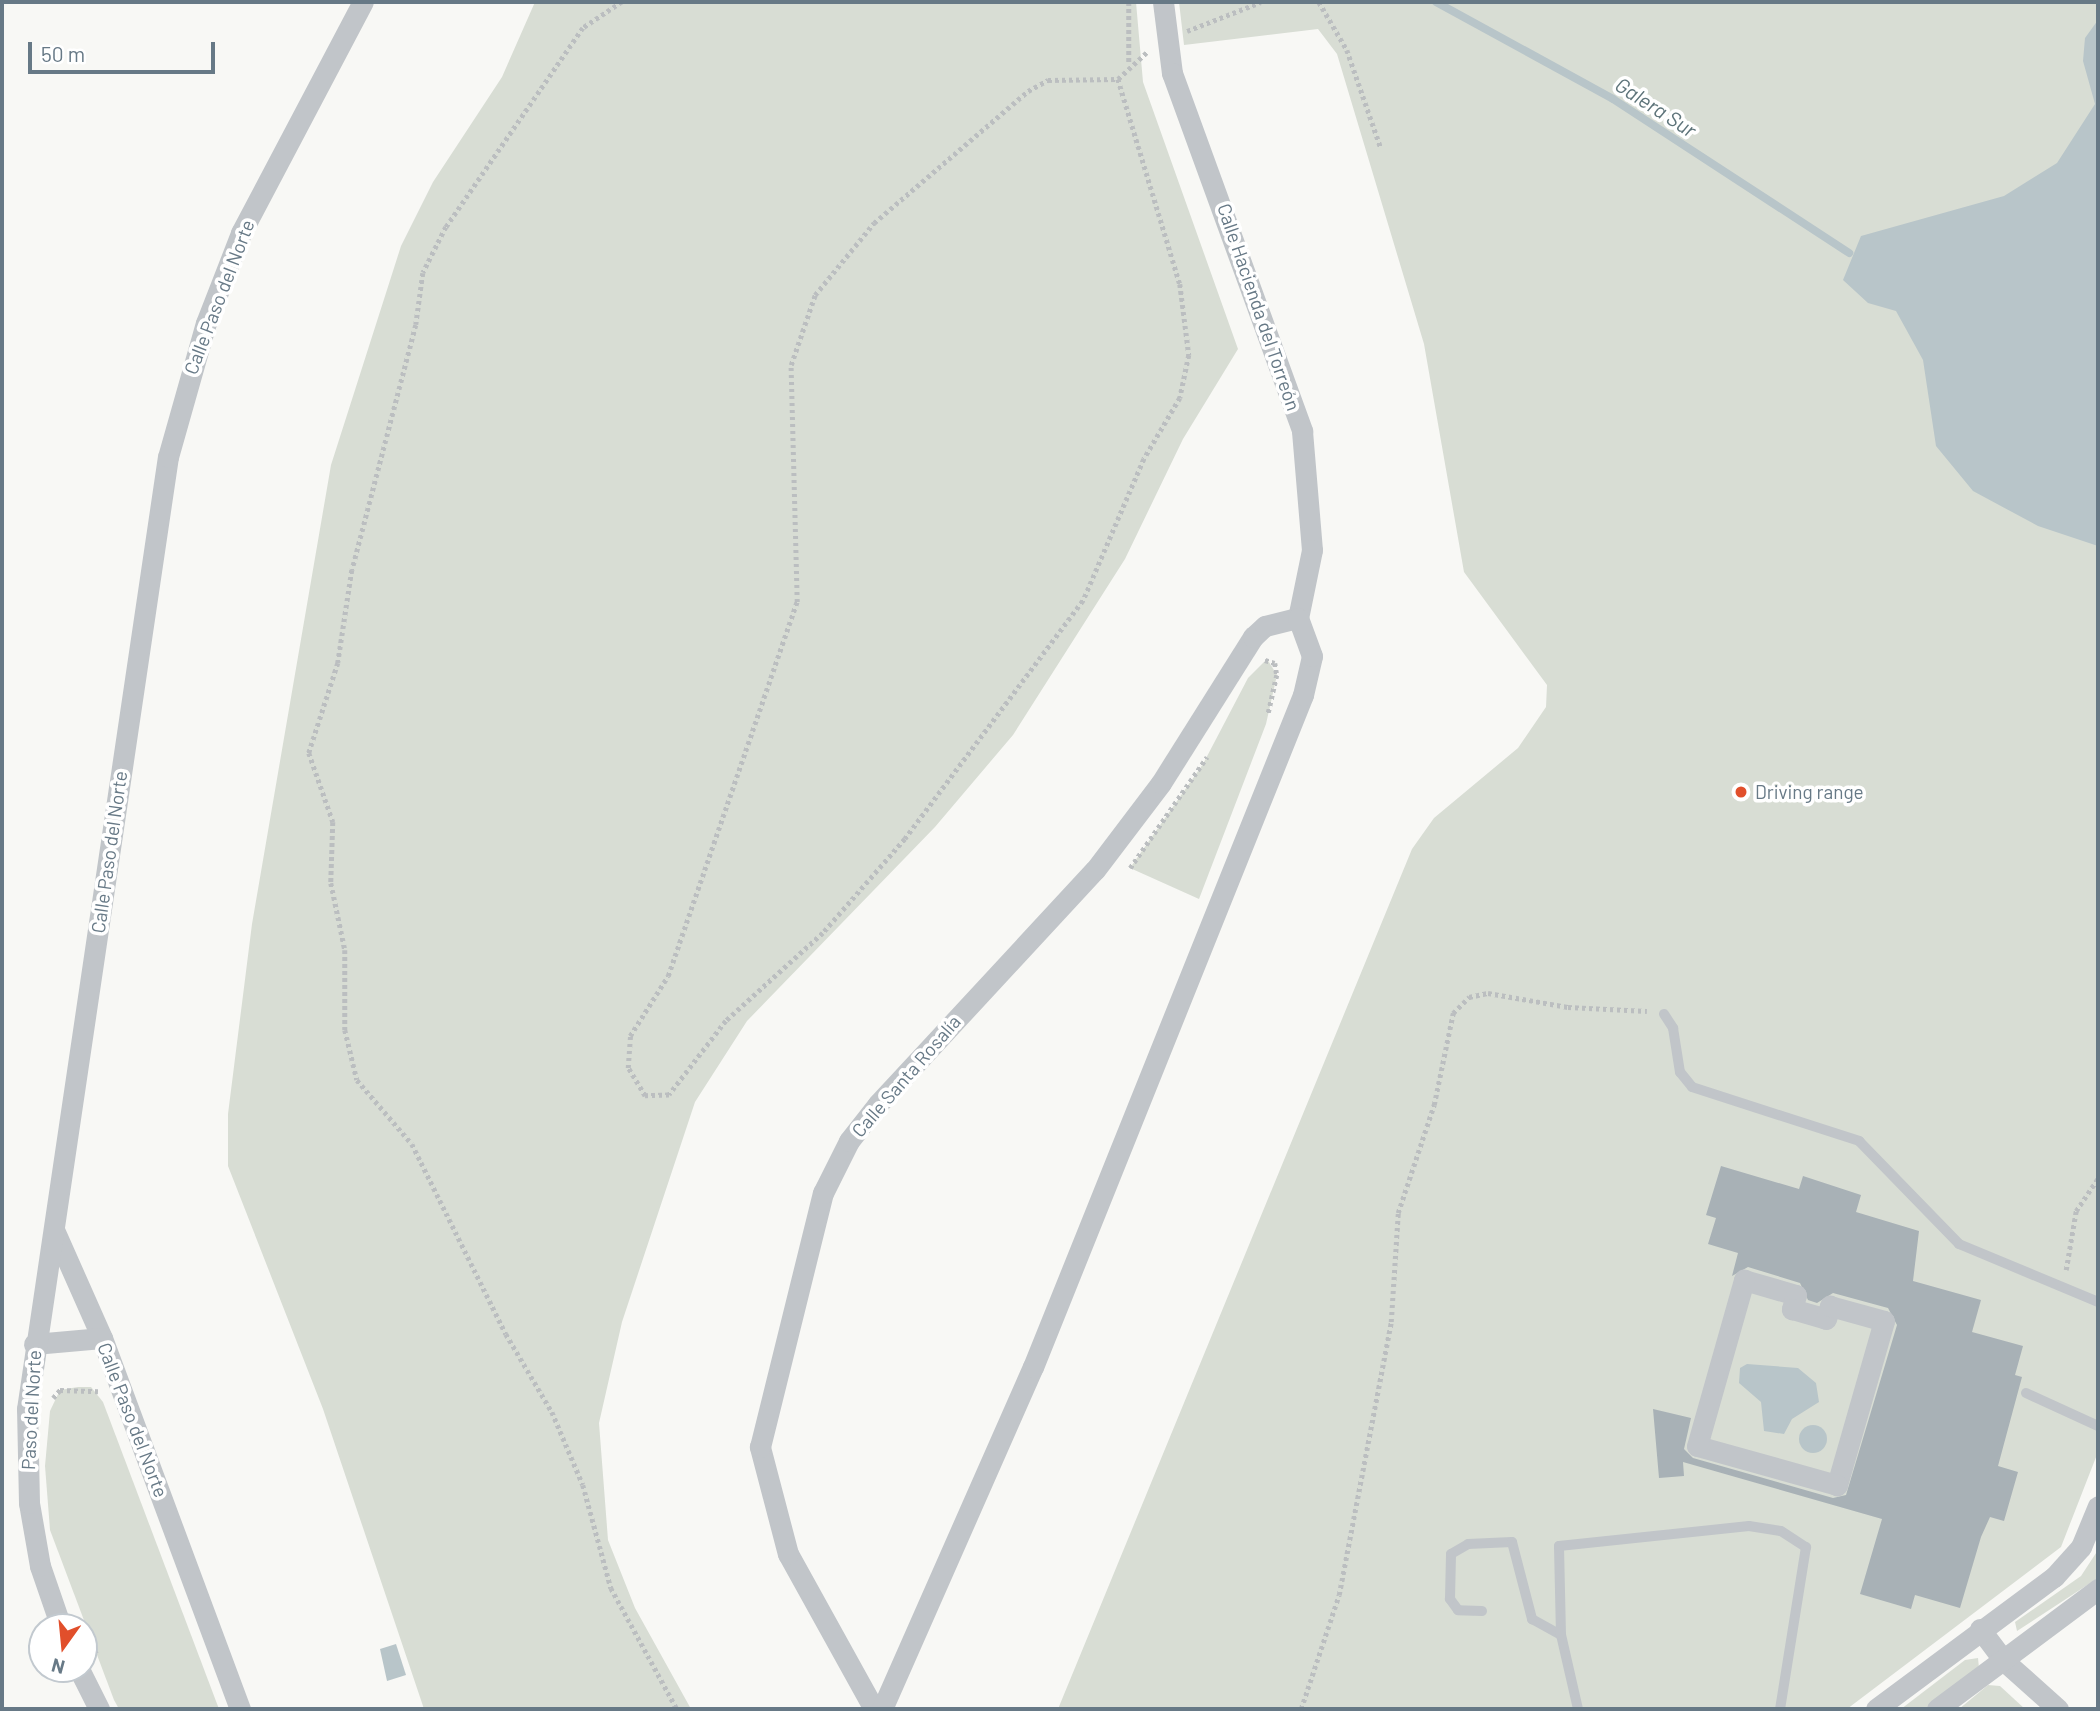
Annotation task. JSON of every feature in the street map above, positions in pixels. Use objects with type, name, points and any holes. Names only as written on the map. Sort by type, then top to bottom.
[{"type":"street","name":"Calle Paso del Norte","points":[[240,1709],[102,1338],[55,1232],[177,417],[241,233],[363,2]]},
{"type":"street","name":"Calle Hacienda del Torreón","points":[[1163,2],[1172,73],[1301,431],[1312,550],[1298,618]]},
{"type":"street","name":"Calle Santa Rosalía","points":[[874,1709],[788,1554],[760,1447],[823,1193],[849,1142],[878,1104],[1102,860],[1161,783],[1252,637],[1265,626],[1298,618]]},
{"type":"street","points":[[881,1709],[1033,1367],[1303,695],[1312,656],[1298,618]]},
{"type":"street","name":"Paso del Norte","points":[[55,1232],[34,1344],[28,1490],[40,1566],[56,1613]]},
{"type":"street","points":[[1744,1280],[1796,1295],[1792,1309],[1826,1319],[1830,1306],[1884,1321],[1837,1485],[1697,1446],[1744,1280]]},
{"type":"street","points":[[34,1344],[102,1338]]},
{"type":"street","points":[[1877,1709],[2070,1562],[2098,1506]]},
{"type":"street","points":[[1937,1709],[2098,1589]]},
{"type":"street","points":[[1980,1629],[2004,1660],[2058,1709]]},
{"type":"street","points":[[86,1683],[99,1709]]},
{"type":"lane","points":[[1664,1014],[1673,1028],[1680,1072],[1692,1087],[1859,1141],[1884,1159],[1959,1244],[2098,1302]]},
{"type":"lane","points":[[2026,1393],[2098,1426]]},
{"type":"lane","points":[[1578,1709],[1561,1635],[1556,1554],[1563,1544],[1749,1526],[1781,1531],[1806,1547],[1780,1709]]},
{"type":"lane","points":[[1482,1611],[1458,1609],[1450,1599],[1451,1554],[1468,1544],[1512,1542],[1532,1619],[1561,1635]]},
{"type":"path","points":[[622,2],[583,28],[446,227],[423,273],[416,325],[352,570],[338,663],[309,753],[332,822],[331,883],[345,950],[345,1030],[356,1080],[412,1144],[506,1334],[552,1412],[583,1485],[611,1588],[677,1709]]},
{"type":"path","points":[[1129,2],[1129,64]]},
{"type":"path","points":[[1319,2],[1347,50],[1381,148]]},
{"type":"path","points":[[1118,79],[1181,284],[1188,355],[1180,398],[1144,459],[1083,601],[905,839],[823,933],[726,1021],[669,1095],[645,1096],[628,1069],[630,1036],[668,976],[797,602],[790,365],[815,295],[874,223],[1028,91],[1048,80],[1118,79]]},
{"type":"path","points":[[1257,666],[1267,659],[1277,675],[1266,724]]},
{"type":"path","points":[[1130,868],[1209,753]]},
{"type":"path","points":[[1301,1709],[1339,1595],[1391,1322],[1398,1213],[1434,1105],[1453,1013],[1469,997],[1488,993],[1567,1007],[1664,1014]]},
{"type":"path","points":[[2065,1287],[2069,1232],[2098,1178]]},
{"type":"path","points":[[50,1411],[60,1390],[91,1387],[103,1402]]},
{"type":"path","points":[[98,1658],[101,1666]]},
{"type":"shaded area","points":[[535,2],[1136,2],[1143,82],[1238,349],[1183,439],[1125,559],[1013,735],[935,827],[747,1021],[695,1102],[622,1322],[599,1423],[608,1540],[635,1608],[691,1709],[424,1709],[323,1409],[228,1166],[228,1114],[252,924],[331,465],[401,246],[433,182],[502,77]]},
{"type":"shaded area","points":[[1179,2],[2098,2],[2098,1452],[2061,1547],[1847,1709],[1058,1709],[1412,849],[1434,818],[1518,748],[1546,707],[1547,685],[1464,572],[1424,344],[1337,54],[1318,29],[1184,45]]},
{"type":"shaded area","points":[[2098,20],[2098,546],[2038,526],[1973,491],[1936,446],[1923,360],[1896,311],[1868,303],[1843,280],[1861,236],[2004,196],[2057,163],[2095,104],[2083,61],[2085,38]]},
{"type":"shaded area","points":[[1267,659],[1277,675],[1266,724],[1199,899],[1130,868],[1203,764],[1248,678]]},
{"type":"shaded area","points":[[1747,1364],[1798,1368],[1816,1383],[1819,1402],[1792,1419],[1784,1434],[1764,1431],[1761,1402],[1739,1383],[1740,1368]]},
{"type":"shaded area","points":[[91,1387],[103,1402],[219,1709],[119,1709],[114,1700],[98,1658],[98,1613],[81,1613],[50,1530],[45,1466],[50,1411],[60,1390]]},
{"type":"shaded area","points":[[1813,1425],[1823,1429],[1827,1439],[1823,1449],[1813,1453],[1803,1449],[1799,1439],[1803,1429]]},
{"type":"shaded area","points":[[2098,1550],[2098,1578],[2017,1631],[2015,1622],[2081,1576]]},
{"type":"shaded area","points":[[396,1644],[406,1675],[387,1681],[380,1649]]},
{"type":"shaded area","points":[[1978,1658],[1979,1668],[1927,1709],[1901,1709],[1965,1660]]},
{"type":"shaded area","points":[[1988,1685],[2000,1686],[2025,1709],[1959,1709]]},
{"type":"building","points":[[1721,1166],[1799,1189],[1803,1176],[1861,1195],[1856,1212],[1919,1231],[1913,1281],[1981,1300],[1972,1332],[2023,1346],[2015,1375],[2022,1377],[1998,1466],[2018,1472],[2004,1521],[1990,1517],[1981,1537],[1960,1608],[1915,1595],[1911,1609],[1860,1594],[1882,1519],[1683,1462],[1684,1476],[1659,1478],[1653,1409],[1691,1418],[1684,1449],[1693,1458],[1833,1498],[1846,1495],[1897,1325],[1888,1308],[1833,1293],[1817,1303],[1808,1300],[1800,1283],[1748,1267],[1732,1276],[1738,1253],[1708,1244],[1716,1218],[1706,1215]]},
{"type":"waterway","name":"Galera Sur","points":[[1436,2],[1613,99],[1849,253]]},
{"type":"place","name":"Driving range","points":[[1741,792]]}]
